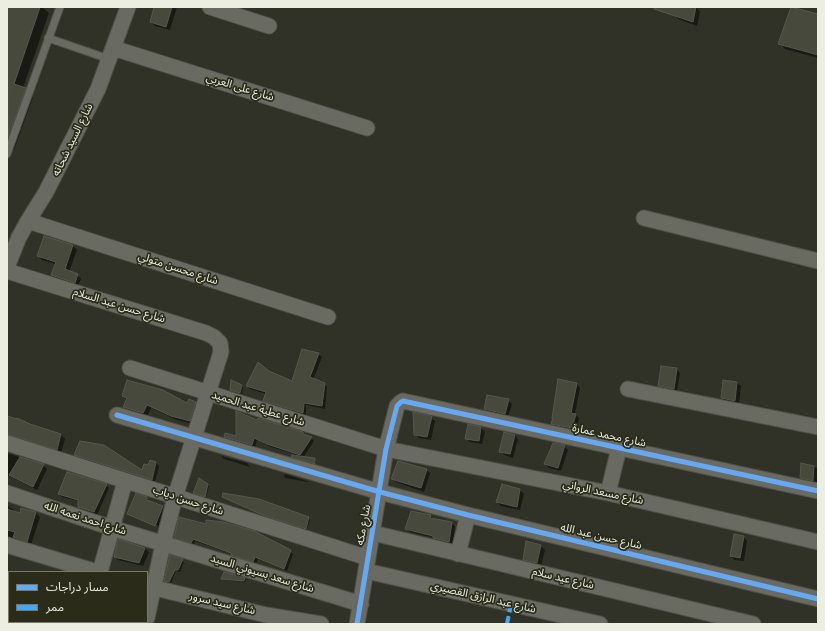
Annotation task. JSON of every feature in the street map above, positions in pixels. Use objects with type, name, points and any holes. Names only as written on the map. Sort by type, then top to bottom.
[{"type":"street","name":"شارع السيد شحاته","points":[[7,267],[19,237],[46,192],[98,89],[128,7]]},
{"type":"street","points":[[210,7],[269,26]]},
{"type":"street","name":"شارع على العربي","points":[[111,54],[367,128]]},
{"type":"street","points":[[644,218],[818,261]]},
{"type":"street","name":"شارع محسن متولي","points":[[28,221],[328,317]]},
{"type":"street","name":"شارع حسن عبد السلام","points":[[7,271],[206,333],[214,337],[220,343],[221,352],[208,393]]},
{"type":"street","name":"شارع عطية عبد الحميد","points":[[130,368],[386,449]]},
{"type":"street","points":[[628,389],[818,427]]},
{"type":"street","points":[[148,610],[151,587],[175,497],[208,393]]},
{"type":"street","name":"شارع محمد عمارة","points":[[397,406],[403,402],[818,491]]},
{"type":"street","name":"شارع مكه","points":[[357,624],[386,449],[397,406]]},
{"type":"street","name":"شارع حسن عبد الله","points":[[117,415],[380,492],[468,515],[818,599]]},
{"type":"street","name":"شارع حسن دياب","points":[[7,443],[175,497],[367,565]]},
{"type":"street","points":[[608,493],[619,448]]},
{"type":"street","name":"شارع مسعد الرواني","points":[[386,449],[608,493],[818,542]]},
{"type":"street","points":[[100,571],[125,481]]},
{"type":"street","name":"شارع احمد نعمه الله","points":[[7,493],[163,544]]},
{"type":"street","points":[[458,554],[468,515]]},
{"type":"street","name":"شارع عيد سلام","points":[[373,533],[753,624]]},
{"type":"street","name":"شارع سعد بسيوني السيد","points":[[163,544],[360,604]]},
{"type":"street","points":[[7,545],[94,571]]},
{"type":"street","name":"شارع عبد الرازق القصيري","points":[[367,565],[600,624]]},
{"type":"street","name":"شارع سيد سرور","points":[[151,587],[266,615],[321,624]]},
{"type":"lane","points":[[7,154],[60,7]]},
{"type":"lane","points":[[48,38],[111,54]]},
{"type":"building","points":[[7,7],[40,7],[14,84],[26,88],[8,138]]},
{"type":"building","points":[[154,7],[172,7],[166,27],[150,22]]},
{"type":"building","points":[[654,7],[696,7],[693,22],[654,9]]},
{"type":"building","points":[[791,7],[818,14],[818,55],[778,44]]},
{"type":"building","points":[[44,236],[73,245],[65,269],[78,274],[75,283],[51,275],[56,262],[37,256]]},
{"type":"building","points":[[302,349],[319,353],[310,377],[325,383],[322,406],[304,403],[303,413],[263,401],[266,392],[246,386],[258,362],[269,371],[292,381]]},
{"type":"building","points":[[661,366],[677,368],[674,389],[658,386]]},
{"type":"building","points":[[558,379],[577,383],[571,413],[576,414],[572,428],[551,424]]},
{"type":"building","points":[[127,380],[163,390],[187,403],[189,399],[196,402],[190,421],[171,416],[147,405],[143,413],[123,407],[127,398],[122,396]]},
{"type":"building","points":[[231,380],[242,385],[240,393],[230,390]]},
{"type":"building","points":[[723,380],[737,382],[735,401],[721,398]]},
{"type":"building","points":[[487,395],[509,399],[505,414],[484,409]]},
{"type":"building","points":[[236,411],[257,420],[258,418],[303,432],[303,434],[312,437],[300,455],[254,438],[252,445],[224,437],[225,433],[236,436]]},
{"type":"building","points":[[413,412],[432,416],[427,437],[414,435]]},
{"type":"building","points":[[7,416],[17,418],[61,434],[57,450],[7,434]]},
{"type":"building","points":[[468,424],[481,427],[479,441],[465,439]]},
{"type":"building","points":[[504,432],[515,435],[510,454],[499,452]]},
{"type":"building","points":[[80,441],[104,445],[142,470],[144,464],[148,465],[150,460],[156,462],[152,480],[74,455]]},
{"type":"building","points":[[553,443],[565,445],[558,468],[544,464]]},
{"type":"building","points":[[292,455],[315,458],[315,464],[291,457]]},
{"type":"building","points":[[20,457],[44,464],[33,487],[9,475]]},
{"type":"building","points":[[398,461],[427,469],[421,488],[391,479]]},
{"type":"building","points":[[801,463],[814,466],[813,481],[800,478]]},
{"type":"building","points":[[67,472],[107,484],[94,512],[78,507],[78,500],[58,494]]},
{"type":"building","points":[[199,478],[208,484],[205,497],[193,493]]},
{"type":"building","points":[[502,484],[520,489],[517,507],[496,502]]},
{"type":"building","points":[[136,493],[147,497],[147,500],[163,506],[155,526],[127,514]]},
{"type":"building","points":[[223,493],[259,499],[309,517],[306,529],[265,516],[222,497]]},
{"type":"building","points":[[21,508],[36,512],[27,542],[13,537],[15,532],[7,530],[7,509],[20,513]]},
{"type":"building","points":[[411,511],[431,515],[430,518],[452,522],[449,542],[433,538],[433,536],[405,529]]},
{"type":"building","points":[[179,517],[206,524],[206,520],[224,522],[254,531],[291,550],[284,569],[255,557],[253,562],[231,555],[231,553],[193,539],[191,543],[174,538]]},
{"type":"building","points":[[734,534],[744,536],[740,558],[730,556]]},
{"type":"building","points":[[118,539],[145,548],[139,563],[114,557]]},
{"type":"building","points":[[526,541],[541,545],[537,563],[523,560]]},
{"type":"building","points":[[170,555],[183,559],[178,570],[175,570],[169,582],[164,581]]},
{"type":"building","points":[[224,572],[245,578],[244,581],[221,579]]},
{"type":"marked path","points":[[507,624],[511,604]]},
{"type":"cycle path","points":[[357,624],[386,449],[397,406],[403,401],[818,491]]},
{"type":"cycle path","points":[[117,415],[380,492],[468,515],[818,599]]}]
